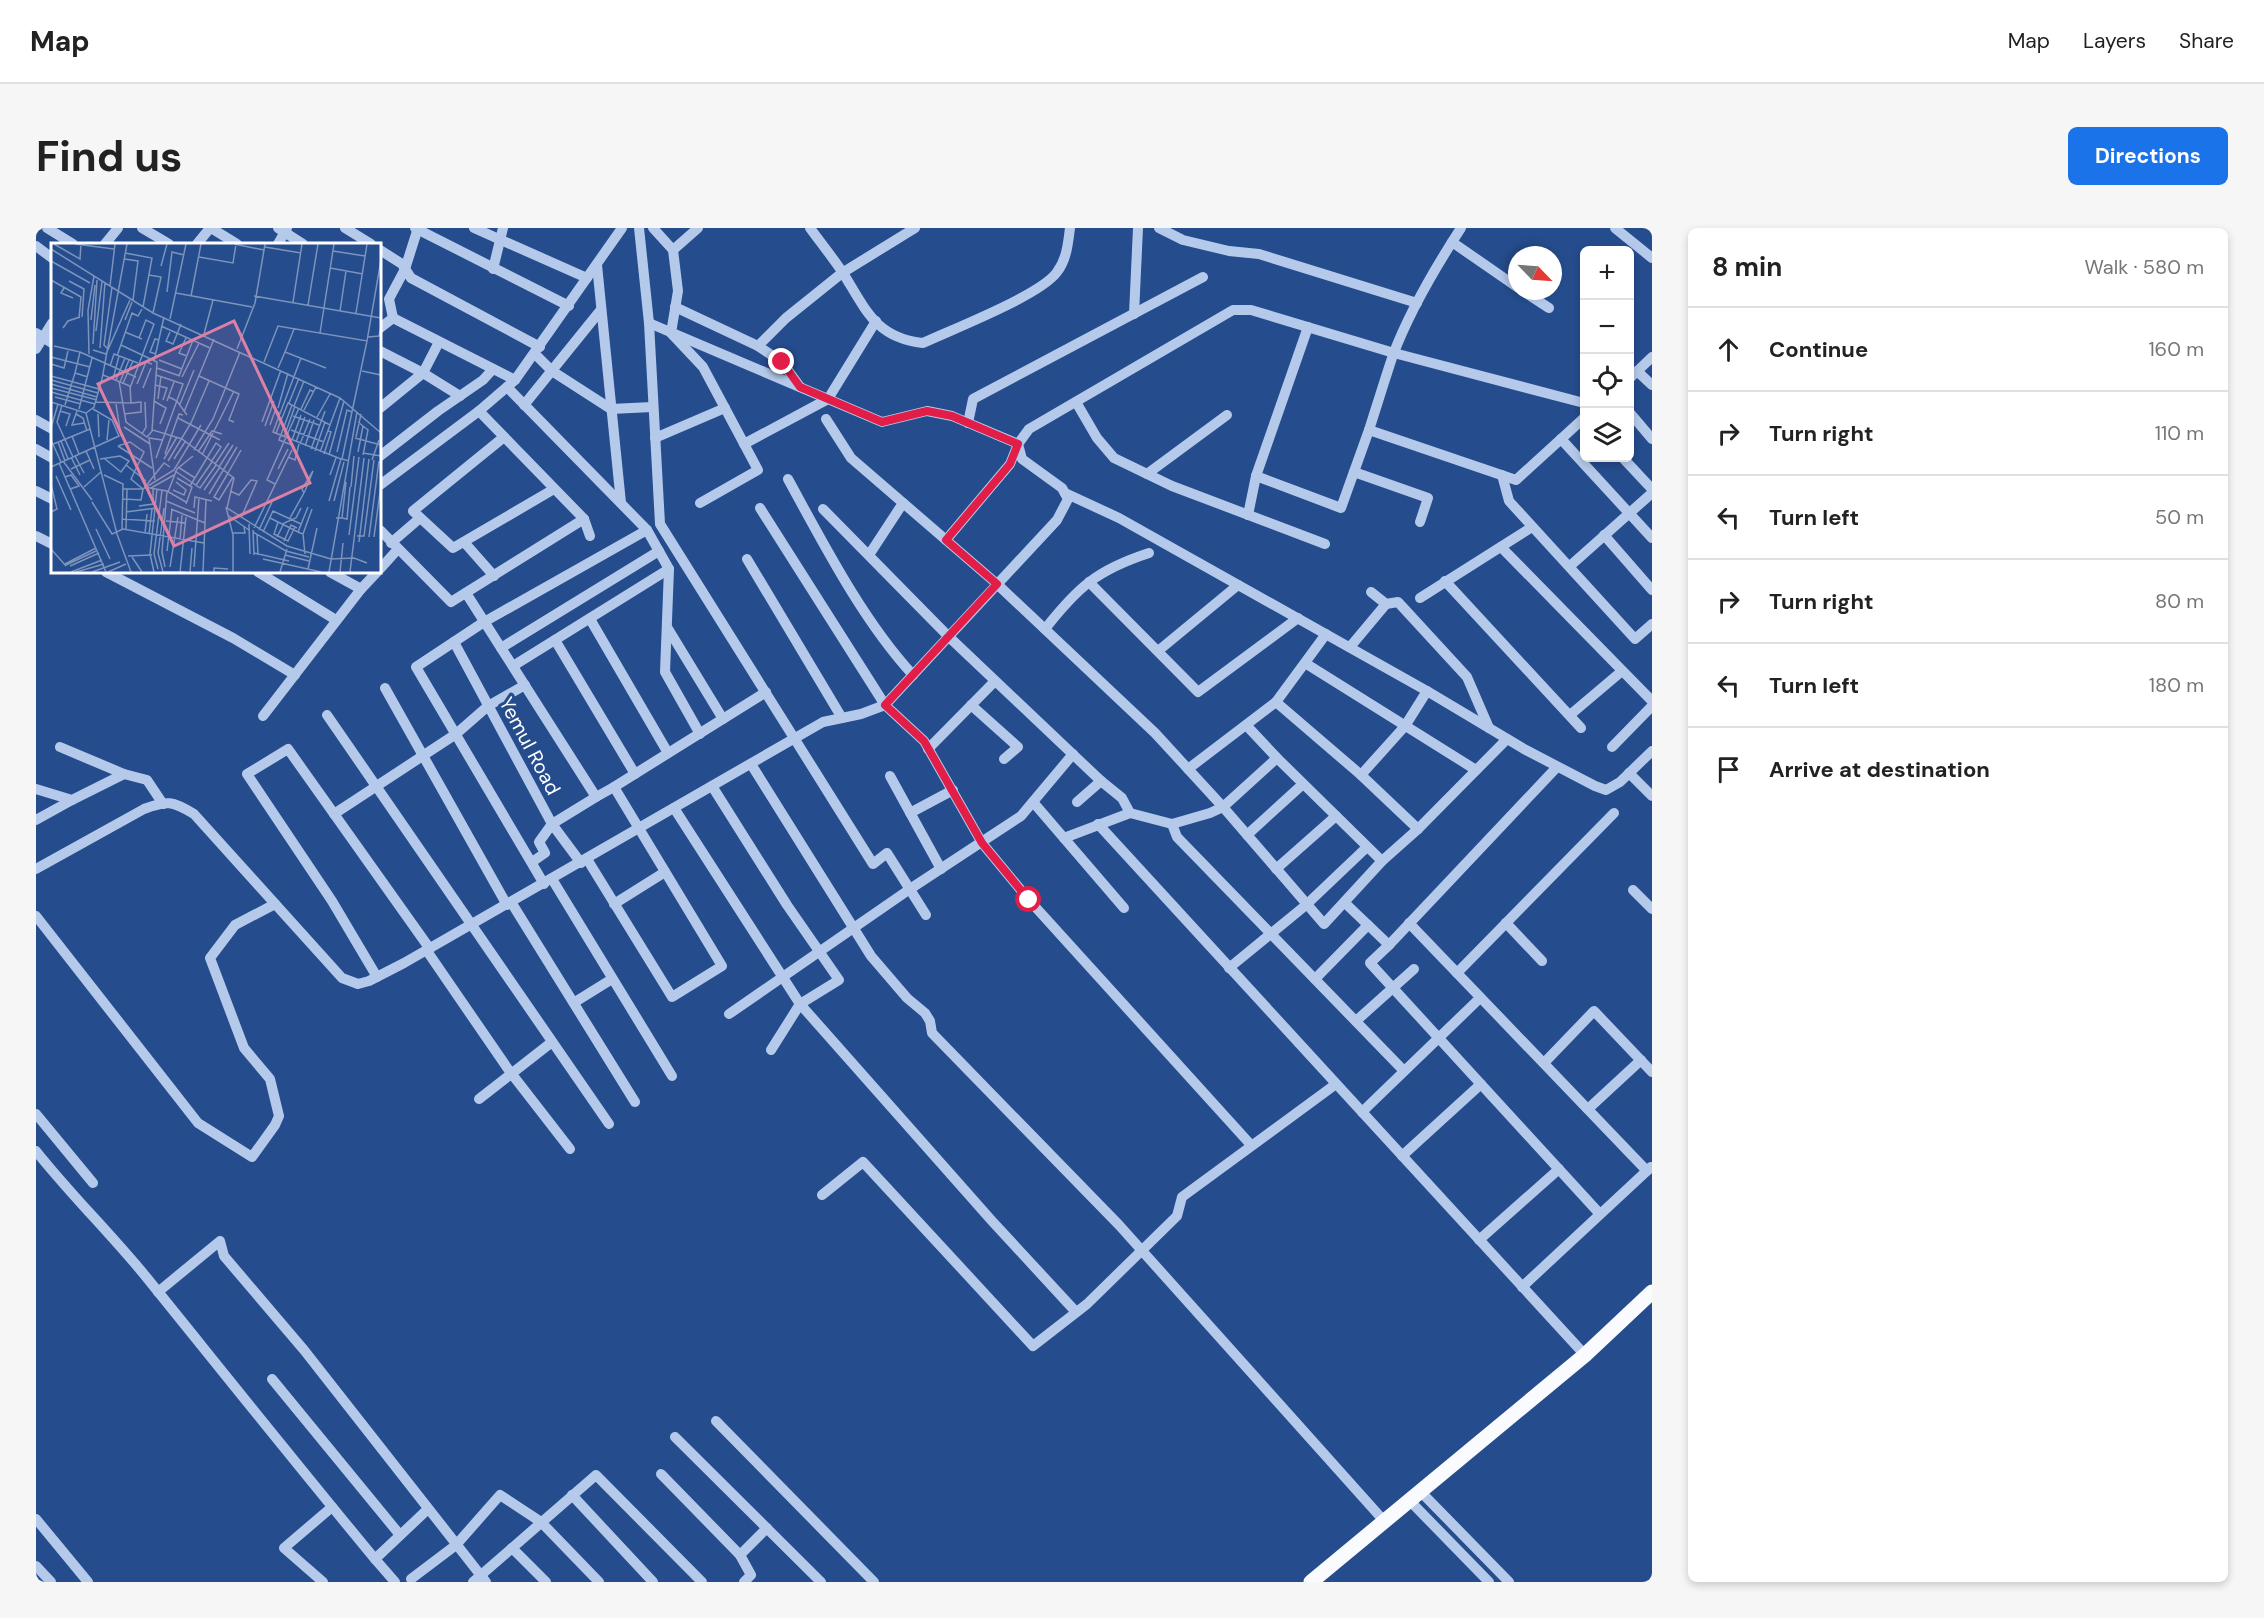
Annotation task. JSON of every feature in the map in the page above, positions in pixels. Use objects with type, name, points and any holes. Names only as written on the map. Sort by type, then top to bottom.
[{"type":"main road","points":[[1311,1582],[1585,1355],[1652,1292]]},
{"type":"street","points":[[47,228],[71,243]]},
{"type":"street","points":[[106,243],[118,228]]},
{"type":"street","points":[[142,228],[167,243]]},
{"type":"street","points":[[198,243],[211,228],[235,243]]},
{"type":"street","points":[[345,228],[369,243]]},
{"type":"street","points":[[569,306],[417,228],[405,269],[384,296],[393,318],[493,369],[511,384],[524,405],[647,530],[669,570],[665,672],[700,734]]},
{"type":"street","points":[[474,228],[587,278]]},
{"type":"street","points":[[493,269],[503,228]]},
{"type":"street","points":[[381,484],[479,411],[511,384],[537,351],[622,228]]},
{"type":"street","points":[[639,228],[649,323],[660,524],[873,864],[887,853],[926,915]]},
{"type":"street","points":[[653,228],[674,250],[678,291],[671,333]]},
{"type":"street","points":[[674,250],[698,228]]},
{"type":"street","points":[[810,228],[842,273],[865,311],[884,330],[905,341],[923,343],[1037,290],[1057,272],[1067,252],[1070,228]]},
{"type":"street","points":[[758,346],[786,318],[842,273],[915,228]]},
{"type":"street","points":[[1134,314],[1138,228]]},
{"type":"street","points":[[1159,228],[1183,240],[1229,251],[1259,254],[1417,303]]},
{"type":"street","points":[[1256,476],[1341,508],[1394,353],[1417,303],[1461,228]]},
{"type":"street","points":[[1615,228],[1652,258]]},
{"type":"street","points":[[278,243],[284,229],[302,243]]},
{"type":"street","points":[[1452,242],[1508,281]]},
{"type":"street","points":[[36,246],[51,257]]},
{"type":"street","points":[[381,251],[402,264],[411,278],[537,351],[552,370],[611,409],[652,407]]},
{"type":"street","points":[[597,264],[621,502]]},
{"type":"street","points":[[968,423],[973,399],[1203,277]]},
{"type":"street","points":[[1537,300],[1549,308]]},
{"type":"street","points":[[675,307],[758,346],[782,362],[800,387]]},
{"type":"street","points":[[946,540],[1010,464],[1018,444],[1029,429],[1233,310],[1251,309],[1394,353],[1580,403]]},
{"type":"street","points":[[524,405],[600,311]]},
{"type":"street","points":[[381,327],[393,318]]},
{"type":"street","points":[[744,444],[828,399],[876,321]]},
{"type":"street","points":[[649,323],[882,422],[927,411],[952,416],[1018,444]]},
{"type":"street","points":[[1248,515],[1256,476],[1308,327]]},
{"type":"street","points":[[671,333],[703,367],[758,470],[700,503]]},
{"type":"street","points":[[36,349],[44,338]]},
{"type":"street","points":[[381,407],[423,373],[439,342]]},
{"type":"street","points":[[381,352],[423,373],[460,396]]},
{"type":"street","points":[[1634,374],[1652,357]]},
{"type":"street","points":[[381,455],[483,380],[493,369]]},
{"type":"street","points":[[1634,376],[1652,385]]},
{"type":"street","points":[[1076,402],[1097,438],[1114,458],[1172,486],[1325,544]]},
{"type":"street","points":[[655,438],[725,408]]},
{"type":"street","points":[[479,411],[584,519],[590,536]]},
{"type":"street","points":[[1147,474],[1227,415]]},
{"type":"street","points":[[826,419],[851,458],[997,584],[1155,733],[1223,807],[1324,924],[1382,861],[1418,829],[1507,739]]},
{"type":"street","points":[[1634,419],[1652,439]]},
{"type":"street","points":[[36,420],[51,428]]},
{"type":"street","points":[[1369,430],[1516,480],[1580,422]]},
{"type":"street","points":[[504,437],[413,511],[453,548],[554,489]]},
{"type":"street","points":[[1561,440],[1652,538]]},
{"type":"street","points":[[36,869],[144,809],[176,803],[194,814],[342,978],[358,984],[377,977],[429,950],[823,722],[885,705],[1057,520],[1068,499],[1062,488],[1022,459],[1018,444]]},
{"type":"street","points":[[36,449],[51,457]]},
{"type":"street","points":[[1570,566],[1652,491],[1627,462]]},
{"type":"street","points":[[1354,472],[1428,498],[1420,522]]},
{"type":"street","points":[[1502,475],[1509,501],[1635,639],[1652,624]]},
{"type":"street","points":[[788,479],[836,564],[892,653],[913,675]]},
{"type":"street","points":[[36,491],[51,498]]},
{"type":"street","points":[[1065,493],[1119,518],[1350,647],[1557,767],[1606,790],[1620,782],[1652,752]]},
{"type":"street","points":[[869,555],[903,503]]},
{"type":"street","points":[[760,508],[885,705],[924,741],[982,843],[1029,900],[1251,1145]]},
{"type":"street","points":[[823,508],[948,636],[1101,781],[1122,798],[1130,813]]},
{"type":"street","points":[[381,566],[394,546],[420,518]]},
{"type":"street","points":[[381,531],[451,602],[584,519]]},
{"type":"street","points":[[1420,598],[1532,527]]},
{"type":"street","points":[[647,530],[484,622],[416,667],[532,862],[548,881],[672,1076]]},
{"type":"street","points":[[1604,535],[1652,590]]},
{"type":"street","points":[[36,536],[50,543]]},
{"type":"street","points":[[464,542],[494,576]]},
{"type":"street","points":[[1501,548],[1652,701]]},
{"type":"street","points":[[501,648],[659,551]]},
{"type":"street","points":[[1045,629],[1071,597],[1089,582],[1123,561],[1149,553]]},
{"type":"street","points":[[747,559],[842,718]]},
{"type":"street","points":[[513,666],[669,570]]},
{"type":"street","points":[[110,573],[233,638],[295,675]]},
{"type":"street","points":[[260,573],[336,620]]},
{"type":"street","points":[[332,573],[361,589]]},
{"type":"street","points":[[263,716],[336,620],[375,573]]},
{"type":"street","points":[[1445,581],[1581,728]]},
{"type":"street","points":[[1089,582],[1198,692],[1298,618]]},
{"type":"street","points":[[1158,651],[1238,585]]},
{"type":"street","points":[[1371,592],[1386,603],[1398,602],[1467,677],[1490,728]]},
{"type":"street","points":[[466,593],[596,797]]},
{"type":"street","points":[[1350,647],[1386,603]]},
{"type":"street","points":[[590,619],[668,753]]},
{"type":"street","points":[[667,627],[723,719]]},
{"type":"street","points":[[1188,769],[1276,702],[1326,634]]},
{"type":"street","points":[[555,640],[635,774]]},
{"type":"street","name":"Yemul Road","points":[[454,642],[552,824],[584,861],[614,904],[672,998],[722,966],[665,872]]},
{"type":"street","points":[[1305,663],[1476,770]]},
{"type":"street","points":[[1570,715],[1622,671]]},
{"type":"street","points":[[928,749],[995,681]]},
{"type":"street","points":[[334,814],[456,734],[488,706],[525,685]]},
{"type":"street","points":[[385,688],[509,904],[575,1002],[636,1102]]},
{"type":"street","points":[[1360,775],[1405,726],[1427,691]]},
{"type":"street","points":[[532,862],[545,853],[539,842],[552,824],[766,692]]},
{"type":"street","points":[[1276,702],[1418,829]]},
{"type":"street","points":[[971,705],[1018,747],[1004,759]]},
{"type":"street","points":[[1612,747],[1652,706]]},
{"type":"street","points":[[327,715],[609,1124]]},
{"type":"street","points":[[1247,726],[1276,758],[1382,861]]},
{"type":"street","points":[[60,747],[124,774],[147,780],[163,804]]},
{"type":"street","points":[[377,977],[332,901],[247,774],[288,749],[429,950],[512,1074],[570,1149]]},
{"type":"street","points":[[729,1014],[910,889],[1021,816],[1073,754]]},
{"type":"street","points":[[1064,838],[1130,813],[1172,824],[1223,807],[1276,758]]},
{"type":"street","points":[[751,764],[871,956],[907,998],[925,1013],[930,1021],[932,1033],[1142,1250],[1385,1522]]},
{"type":"street","points":[[1557,767],[1370,963],[1599,1214]]},
{"type":"street","points":[[1629,773],[1652,796]]},
{"type":"street","points":[[36,820],[124,774]]},
{"type":"street","points":[[890,776],[941,869]]},
{"type":"street","points":[[1077,801],[1101,781]]},
{"type":"street","points":[[1247,835],[1303,784]]},
{"type":"street","points":[[712,786],[839,980],[800,1004],[771,1050]]},
{"type":"street","points":[[614,787],[665,872],[614,904]]},
{"type":"street","points":[[36,789],[72,800]]},
{"type":"street","points":[[910,813],[953,790]]},
{"type":"street","points":[[1033,802],[1124,908]]},
{"type":"street","points":[[674,808],[800,1004],[992,1221],[1076,1312]]},
{"type":"street","points":[[1457,973],[1614,813]]},
{"type":"street","points":[[1276,869],[1336,816]]},
{"type":"street","points":[[1098,824],[1585,1355]]},
{"type":"street","points":[[1172,824],[1177,837],[1404,1071]]},
{"type":"street","points":[[1229,968],[1306,905],[1367,847]]},
{"type":"street","points":[[1633,890],[1652,909]]},
{"type":"street","points":[[1345,903],[1389,945]]},
{"type":"street","points":[[36,916],[198,1123],[252,1157],[279,1116],[270,1080],[244,1048],[210,958],[236,925],[275,904]]},
{"type":"street","points":[[1409,923],[1588,1109],[1650,1168],[1522,1287]]},
{"type":"street","points":[[1506,923],[1542,961]]},
{"type":"street","points":[[1316,979],[1368,925]]},
{"type":"street","points":[[1356,1021],[1414,969]]},
{"type":"street","points":[[575,1002],[612,979]]},
{"type":"street","points":[[1362,1112],[1480,998]]},
{"type":"street","points":[[1544,1063],[1594,1011],[1652,1072]]},
{"type":"street","points":[[478,1099],[552,1042]]},
{"type":"street","points":[[1588,1109],[1641,1060]]},
{"type":"street","points":[[822,1195],[864,1162],[1033,1346],[1076,1312],[1177,1216],[1182,1197],[1336,1084]]},
{"type":"street","points":[[1402,1156],[1481,1084]]},
{"type":"street","points":[[36,1114],[93,1183]]},
{"type":"street","points":[[36,1151],[158,1292],[375,1559],[387,1579]]},
{"type":"street","points":[[1479,1240],[1558,1169]]},
{"type":"street","points":[[158,1292],[220,1241],[224,1256],[304,1350],[456,1545],[480,1580],[512,1548],[597,1475],[702,1582]]},
{"type":"street","points":[[272,1379],[400,1535]]},
{"type":"street","points":[[716,1421],[874,1582]]},
{"type":"street","points":[[675,1437],[822,1582]]},
{"type":"street","points":[[661,1474],[740,1555],[751,1575],[744,1582]]},
{"type":"street","points":[[572,1495],[653,1582]]},
{"type":"street","points":[[411,1579],[456,1545],[500,1496],[541,1522],[597,1581]]},
{"type":"street","points":[[1416,1497],[1489,1582]]},
{"type":"street","points":[[1416,1497],[1509,1582]]},
{"type":"street","points":[[323,1582],[284,1548],[332,1507]]},
{"type":"street","points":[[375,1559],[428,1509]]},
{"type":"street","points":[[36,1519],[88,1582]]},
{"type":"street","points":[[740,1555],[768,1528]]},
{"type":"street","points":[[512,1548],[546,1582]]},
{"type":"street","points":[[36,1566],[51,1582]]},
{"type":"route","points":[[782,362],[800,387],[882,422],[927,411],[952,416],[1018,444],[1010,464],[946,540],[997,584],[885,705],[924,741],[982,843],[1029,900]]}]
